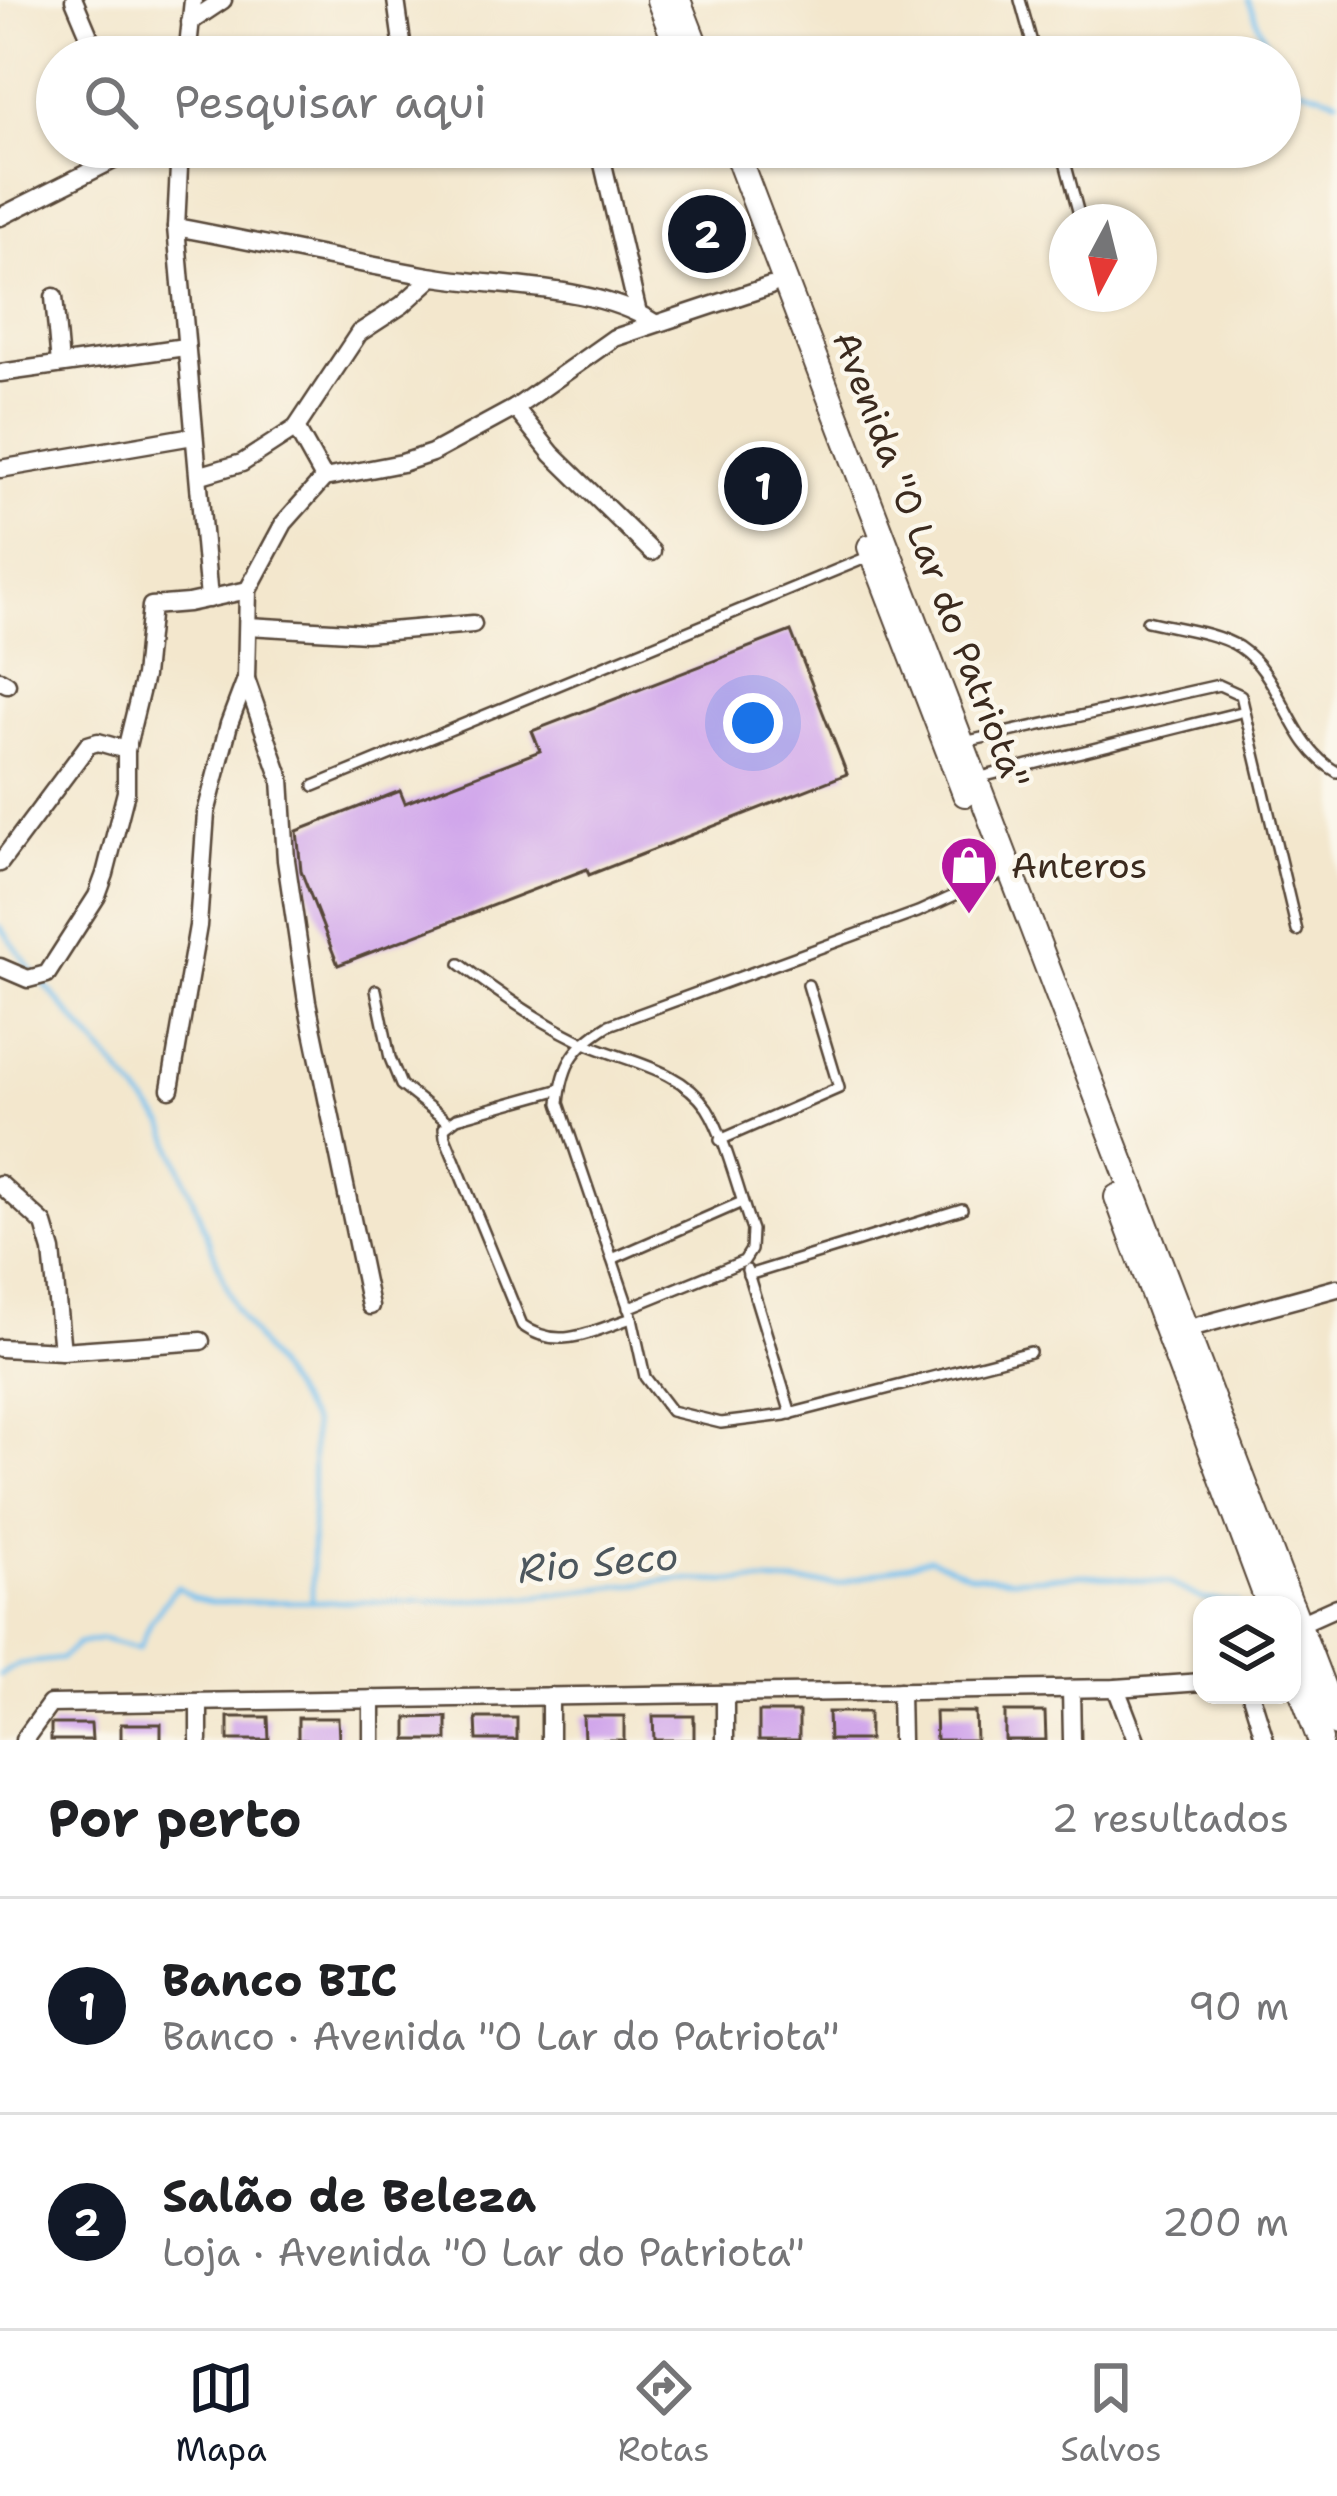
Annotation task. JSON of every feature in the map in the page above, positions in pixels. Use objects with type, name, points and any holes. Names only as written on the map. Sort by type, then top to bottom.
[{"type":"main road","points":[[659,0],[673,36]]},
{"type":"main road","points":[[678,0],[692,36]]},
{"type":"main road","name":"Avenida \"O Lar do Patriota\"","points":[[724,168],[1267,1571],[1284,1596]]},
{"type":"main road","name":"Avenida \"O Lar do Patriota\"","points":[[742,168],[1186,1329],[1267,1571],[1268,1596]]},
{"type":"main road","name":"Avenida \"O Lar do Patriota\"","points":[[1301,1629],[1337,1724]]},
{"type":"main road","points":[[1301,1690],[1320,1740]]},
{"type":"street","points":[[74,0],[89,36]]},
{"type":"street","points":[[189,36],[193,0]]},
{"type":"street","points":[[190,22],[224,0]]},
{"type":"street","points":[[396,0],[401,36]]},
{"type":"street","points":[[0,217],[97,168]]},
{"type":"street","points":[[179,168],[176,227],[209,598]]},
{"type":"street","points":[[605,168],[645,317]]},
{"type":"street","points":[[176,227],[433,277],[589,298],[645,317]]},
{"type":"street","points":[[201,475],[242,463],[296,428],[359,333],[402,305],[433,277]]},
{"type":"street","points":[[170,1089],[198,926],[206,813],[246,679],[248,590],[284,523],[324,478],[431,453],[515,408],[645,317],[770,286]]},
{"type":"street","points":[[54,297],[60,364]]},
{"type":"street","points":[[0,373],[185,347]]},
{"type":"street","points":[[515,408],[552,454],[652,552]]},
{"type":"street","points":[[296,428],[324,478]]},
{"type":"street","points":[[0,469],[193,436]]},
{"type":"street","points":[[0,968],[28,979],[47,974],[97,896],[126,792],[126,750],[145,676],[151,606],[248,590]]},
{"type":"street","points":[[248,626],[366,633],[473,624]]},
{"type":"street","points":[[246,679],[281,778],[286,860],[307,1002],[370,1306]]},
{"type":"street","points":[[2,856],[88,745],[98,742],[126,750]]},
{"type":"street","points":[[0,1184],[44,1224],[52,1251],[62,1351]]},
{"type":"street","points":[[1186,1329],[1337,1288]]},
{"type":"street","points":[[0,1348],[62,1351],[201,1341]]},
{"type":"street","points":[[1301,1610],[1337,1607]]},
{"type":"street","points":[[24,1740],[50,1704],[1071,1689],[1193,1683]]},
{"type":"street","points":[[1116,1688],[1136,1740]]},
{"type":"street","points":[[1071,1689],[1072,1740]]},
{"type":"street","points":[[901,1691],[901,1740]]},
{"type":"street","points":[[725,1694],[725,1740]]},
{"type":"street","points":[[550,1696],[550,1740]]},
{"type":"street","points":[[372,1699],[372,1740]]},
{"type":"street","points":[[199,1702],[199,1740]]},
{"type":"street","points":[[1254,1704],[1265,1740]]},
{"type":"lane","points":[[1020,0],[1030,36]]},
{"type":"lane","points":[[1066,168],[1076,204]]},
{"type":"lane","points":[[314,787],[873,555]]},
{"type":"lane","points":[[1148,621],[1236,645],[1256,662],[1275,690],[1296,734],[1325,766],[1337,772]]},
{"type":"lane","points":[[964,742],[1220,685],[1240,695],[1297,931]]},
{"type":"lane","points":[[977,778],[1245,711]]},
{"type":"lane","points":[[997,876],[918,912],[609,1025],[582,1042],[562,1078],[559,1103],[630,1313],[645,1377],[671,1411],[721,1424],[791,1414],[1030,1352]]},
{"type":"lane","points":[[448,1122],[445,1137],[521,1325],[542,1340],[562,1340],[630,1313],[744,1261],[752,1250],[752,1230],[720,1140],[709,1112],[690,1088],[520,1010],[460,964]]},
{"type":"lane","points":[[720,1140],[839,1088],[808,986]]},
{"type":"lane","points":[[376,991],[390,1058],[401,1085],[448,1122]]},
{"type":"lane","points":[[448,1122],[561,1089]]},
{"type":"lane","points":[[612,1259],[742,1202]]},
{"type":"lane","points":[[748,1275],[962,1209]]},
{"type":"lane","points":[[744,1261],[791,1414]]},
{"type":"building","points":[[791,631],[847,774],[589,875],[587,869],[338,965],[301,871],[297,831],[400,791],[405,803],[540,751],[532,731]]},
{"type":"building","points":[[759,1712],[799,1712],[799,1740],[759,1740]]},
{"type":"building","points":[[828,1712],[869,1712],[869,1740],[829,1740]]},
{"type":"building","points":[[935,1712],[975,1712],[976,1740],[936,1740]]},
{"type":"building","points":[[1005,1712],[1045,1712],[1046,1740],[1005,1740]]},
{"type":"building","points":[[583,1716],[624,1716],[624,1740],[584,1740]]},
{"type":"building","points":[[653,1716],[694,1716],[694,1740],[654,1740]]},
{"type":"building","points":[[228,1717],[268,1717],[269,1740],[228,1740]]},
{"type":"building","points":[[447,1717],[447,1740],[407,1740],[407,1718]]},
{"type":"building","points":[[298,1718],[338,1718],[339,1740],[298,1740]]},
{"type":"building","points":[[476,1718],[517,1718],[517,1740],[477,1740]]},
{"type":"building","points":[[51,1724],[91,1724],[92,1740],[51,1740]]},
{"type":"building","points":[[121,1724],[161,1724],[161,1740],[121,1740]]},
{"type":"waterway","name":"Rio Seco","points":[[1248,0],[1264,36]]},
{"type":"waterway","name":"Rio Seco","points":[[1301,88],[1337,99]]},
{"type":"waterway","points":[[0,926],[33,972]]},
{"type":"waterway","points":[[41,980],[164,1124],[235,1308],[313,1424],[312,1600]]},
{"type":"waterway","name":"Rio Seco","points":[[0,1675],[19,1664],[61,1659],[77,1644],[102,1639],[139,1649],[152,1619],[177,1586],[193,1598],[211,1602],[458,1601],[669,1580],[838,1584],[930,1558],[971,1575],[1011,1579],[1088,1575],[1169,1583],[1197,1596]]},
{"type":"place","name":"Salão de Beleza","points":[[707,234]]},
{"type":"place","name":"Banco BIC","points":[[763,486]]},
{"type":"place","name":"Anteros","points":[[969,916]]}]
